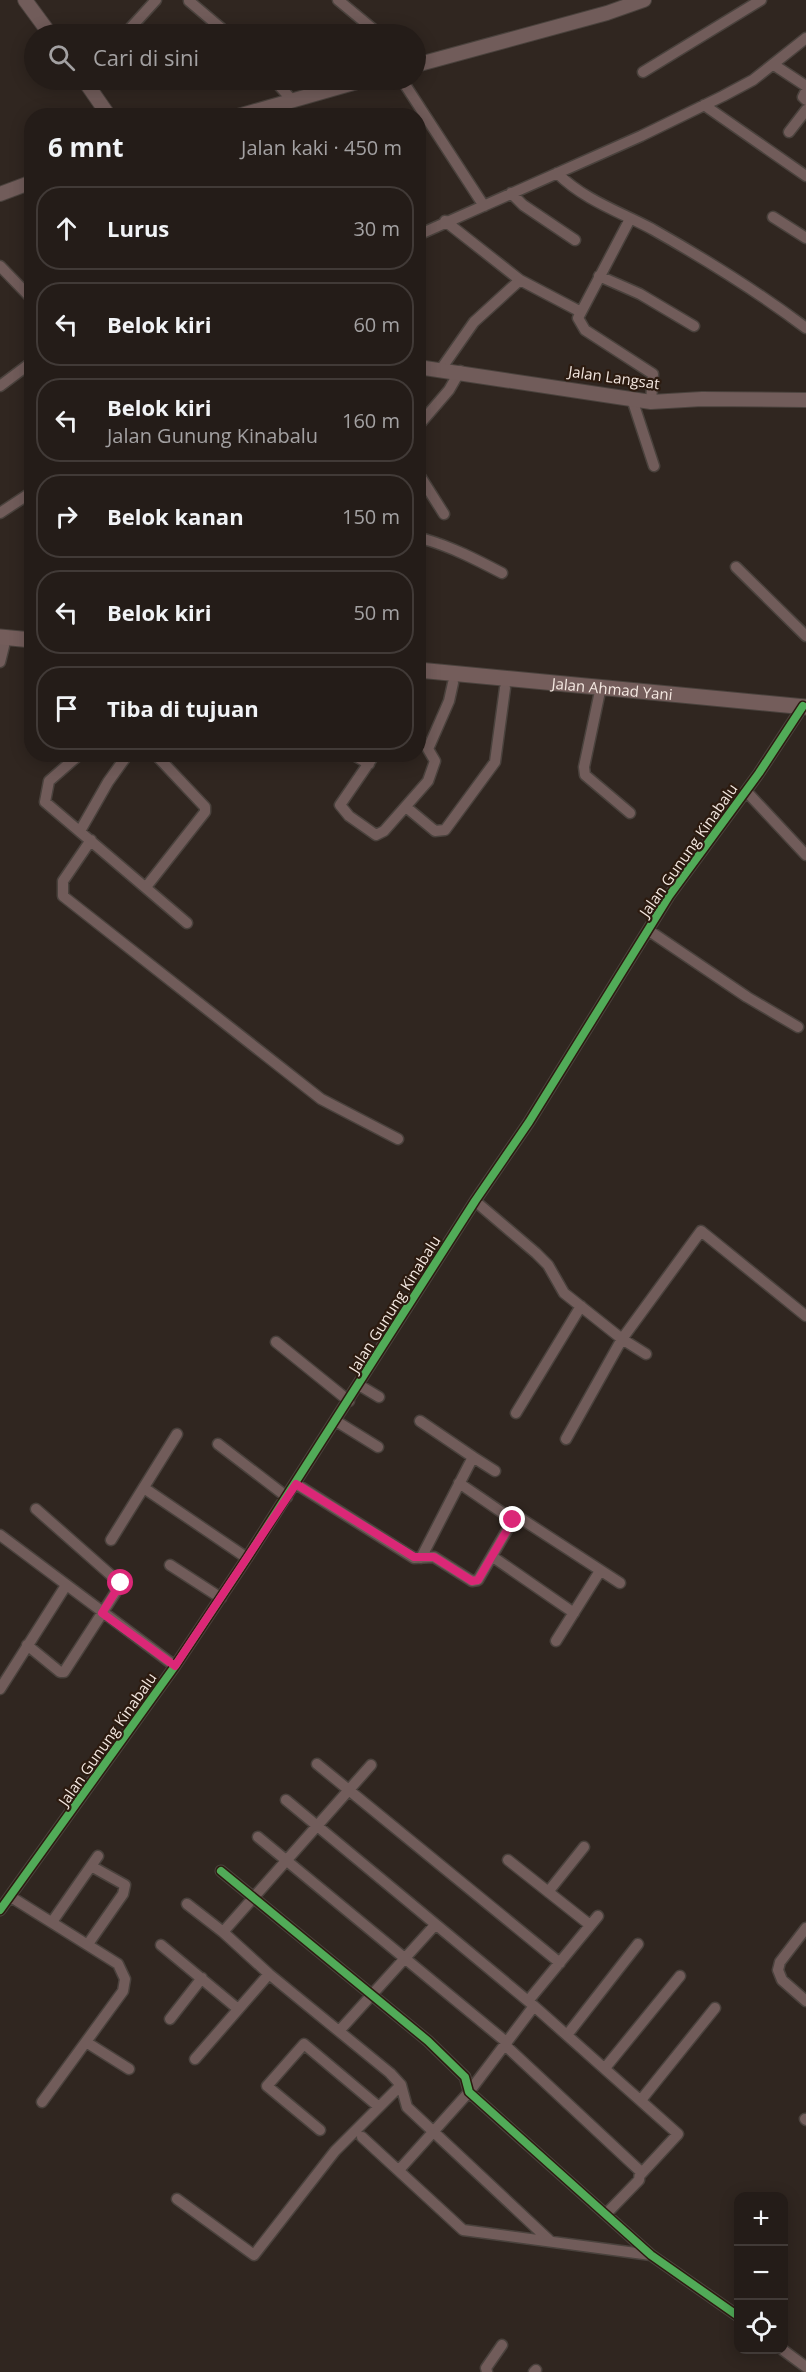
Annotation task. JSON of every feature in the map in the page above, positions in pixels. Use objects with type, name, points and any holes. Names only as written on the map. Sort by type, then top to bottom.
[{"type":"main road","points":[[1,643],[24,640]]},
{"type":"main road","points":[[1,643],[24,647]]},
{"type":"main road","name":"Jalan Ahmad Yani","points":[[426,672],[461,680],[803,711]]},
{"type":"main road","points":[[426,680],[461,680],[505,688],[803,711]]},
{"type":"street","points":[[26,0],[43,24]]},
{"type":"street","points":[[134,24],[156,0]]},
{"type":"street","points":[[189,0],[217,24]]},
{"type":"street","points":[[338,0],[367,24]]},
{"type":"street","points":[[426,62],[611,5],[644,0]]},
{"type":"street","points":[[643,72],[761,0]]},
{"type":"street","points":[[426,231],[704,105],[753,80],[806,38]]},
{"type":"street","points":[[774,65],[806,86]]},
{"type":"street","points":[[91,90],[103,108]]},
{"type":"street","points":[[283,90],[292,100]]},
{"type":"street","points":[[265,108],[328,90]]},
{"type":"street","points":[[409,90],[420,108]]},
{"type":"street","points":[[806,91],[803,97],[806,100]]},
{"type":"street","points":[[704,105],[806,176]]},
{"type":"street","points":[[789,132],[806,111]]},
{"type":"street","points":[[426,117],[484,206]]},
{"type":"street","points":[[557,173],[574,188],[737,279],[806,328]]},
{"type":"street","points":[[0,194],[24,185]]},
{"type":"street","points":[[511,193],[523,205],[575,240]]},
{"type":"street","points":[[773,217],[806,238]]},
{"type":"street","points":[[630,219],[578,318],[585,330],[635,360],[653,374],[651,402]]},
{"type":"street","points":[[445,221],[520,280],[581,312]]},
{"type":"street","points":[[2,268],[24,291]]},
{"type":"street","points":[[599,276],[640,294],[694,326]]},
{"type":"street","points":[[441,369],[474,322],[520,280]]},
{"type":"street","points":[[0,386],[24,368]]},
{"type":"street","name":"Jalan Langsat","points":[[426,368],[460,371],[651,402],[806,400]]},
{"type":"street","points":[[426,417],[449,390],[460,371]]},
{"type":"street","points":[[632,399],[654,466]]},
{"type":"street","points":[[426,486],[444,514]]},
{"type":"street","points":[[0,513],[24,497]]},
{"type":"street","points":[[426,539],[502,573]]},
{"type":"street","points":[[736,567],[806,636]]},
{"type":"street","points":[[0,663],[1,643]]},
{"type":"street","points":[[426,741],[461,680]]},
{"type":"street","points":[[406,807],[435,831],[445,830],[495,762],[505,688]]},
{"type":"street","points":[[599,696],[585,760],[585,775],[630,813]]},
{"type":"street","name":"Jalan Gunung Kinabalu","points":[[0,1910],[221,1598],[475,1201],[529,1122],[648,930],[803,711]]},
{"type":"street","points":[[370,762],[342,800],[341,808],[376,835],[384,831],[428,781],[435,761],[426,750]]},
{"type":"street","points":[[71,762],[50,781],[44,800],[187,923]]},
{"type":"street","points":[[80,831],[122,762]]},
{"type":"street","points":[[146,887],[205,812],[205,807],[163,762]]},
{"type":"street","points":[[746,791],[806,855]]},
{"type":"street","points":[[91,840],[63,881],[63,896],[321,1099],[398,1139]]},
{"type":"street","points":[[648,930],[747,997],[798,1027]]},
{"type":"street","points":[[475,1201],[536,1253],[551,1269],[562,1290],[622,1339],[646,1354]]},
{"type":"street","points":[[566,1439],[622,1339],[701,1231],[806,1316]]},
{"type":"street","points":[[516,1413],[581,1306]]},
{"type":"street","points":[[276,1342],[349,1401]]},
{"type":"street","points":[[359,1385],[379,1397]]},
{"type":"street","points":[[336,1421],[378,1447]]},
{"type":"street","points":[[420,1421],[495,1471]]},
{"type":"street","points":[[111,1540],[177,1434]]},
{"type":"street","points":[[218,1444],[287,1497]]},
{"type":"street","points":[[421,1558],[472,1457]]},
{"type":"street","points":[[459,1483],[513,1520],[523,1519],[620,1583]]},
{"type":"street","points":[[296,1484],[414,1557],[434,1557],[474,1581],[478,1580],[493,1557],[513,1520]]},
{"type":"street","points":[[144,1488],[247,1558]]},
{"type":"street","points":[[27,1645],[63,1673],[121,1583],[36,1509]]},
{"type":"street","points":[[0,1536],[65,1587],[175,1666]]},
{"type":"street","points":[[493,1557],[574,1612]]},
{"type":"street","points":[[170,1565],[221,1598]]},
{"type":"street","points":[[556,1641],[600,1571]]},
{"type":"street","points":[[0,1689],[65,1587]]},
{"type":"street","points":[[317,1764],[560,1963]]},
{"type":"street","points":[[223,1932],[253,1895],[318,1827],[371,1765]]},
{"type":"street","points":[[286,1800],[531,2003],[678,2133],[606,2214]]},
{"type":"street","points":[[258,1837],[506,2044],[637,2167],[640,2175]]},
{"type":"street","points":[[549,1892],[584,1847]]},
{"type":"street","points":[[52,1922],[98,1856]]},
{"type":"street","points":[[508,1860],[590,1925]]},
{"type":"street","points":[[88,1944],[123,1894],[125,1885],[91,1866]]},
{"type":"street","points":[[221,1871],[428,2041],[465,2077],[469,2092],[651,2255],[734,2313]]},
{"type":"street","points":[[11,1897],[118,1964],[125,1983],[123,1991],[42,2102]]},
{"type":"street","points":[[187,1904],[223,1932],[400,2085],[407,2107],[549,2240]]},
{"type":"street","points":[[399,2170],[469,2092],[506,2044],[531,2003],[560,1963],[598,1916]]},
{"type":"street","points":[[339,2031],[435,1924]]},
{"type":"street","points":[[806,1928],[780,1962],[777,1970],[782,1980],[806,2001]]},
{"type":"street","points":[[567,2035],[638,1944]]},
{"type":"street","points":[[161,1945],[238,2009]]},
{"type":"street","points":[[195,2059],[269,1974]]},
{"type":"street","points":[[605,2068],[680,1976]]},
{"type":"street","points":[[170,2019],[202,1978]]},
{"type":"street","points":[[641,2100],[716,2008]]},
{"type":"street","points":[[86,2042],[129,2069]]},
{"type":"street","points":[[321,2130],[267,2086],[304,2044],[379,2107]]},
{"type":"street","points":[[177,2199],[254,2255],[335,2151],[400,2085]]},
{"type":"street","points":[[362,2138],[463,2230],[651,2255]]},
{"type":"street","points":[[487,2372],[486,2368],[502,2345]]},
{"type":"street","points":[[788,2353],[806,2367]]},
{"type":"cycle path","points":[[0,1910],[175,1666],[247,1558],[475,1201],[529,1122],[669,896],[759,773],[803,706]]},
{"type":"cycle path","points":[[221,1871],[428,2041],[465,2077],[469,2092],[651,2255],[734,2313]]},
{"type":"route","points":[[121,1583],[120,1588],[102,1613],[175,1666],[296,1484],[414,1557],[434,1557],[472,1581],[478,1580],[513,1520]]}]
